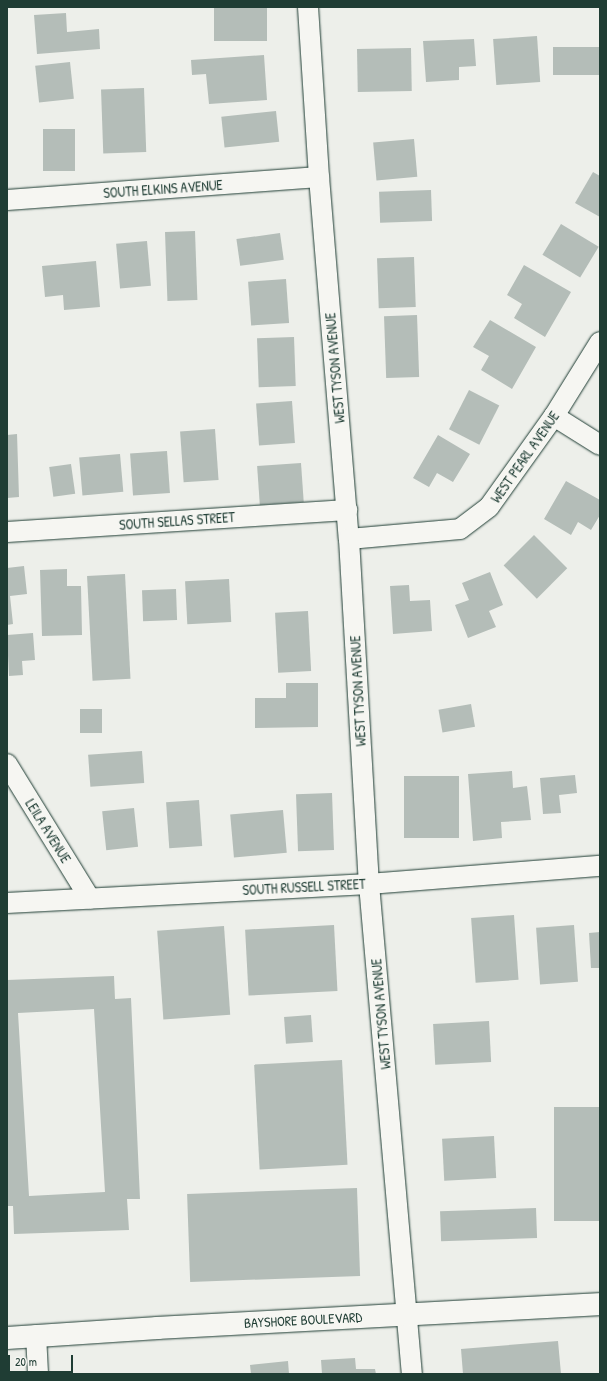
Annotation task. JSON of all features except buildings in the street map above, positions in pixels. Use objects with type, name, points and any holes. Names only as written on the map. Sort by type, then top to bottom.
[{"type":"street","name":"WEST TYSON AVENUE","points":[[308,7],[319,177],[347,510],[369,884],[412,1374]]},
{"type":"street","name":"SOUTH ELKINS AVENUE","points":[[7,200],[319,177]]},
{"type":"street","name":"WEST PEARL AVENUE","points":[[349,539],[460,529],[489,507],[554,416],[600,342]]},
{"type":"street","points":[[554,416],[600,445]]},
{"type":"street","name":"SOUTH SELLAS STREET","points":[[7,532],[347,510]]},
{"type":"street","name":"LEILA AVENUE","points":[[7,764],[90,899]]},
{"type":"street","name":"SOUTH RUSSELL STREET","points":[[7,903],[369,884],[600,866]]},
{"type":"street","name":"BAYSHORE BOULEVARD","points":[[7,1338],[36,1335],[600,1304]]},
{"type":"street","points":[[36,1335],[38,1374]]}]
